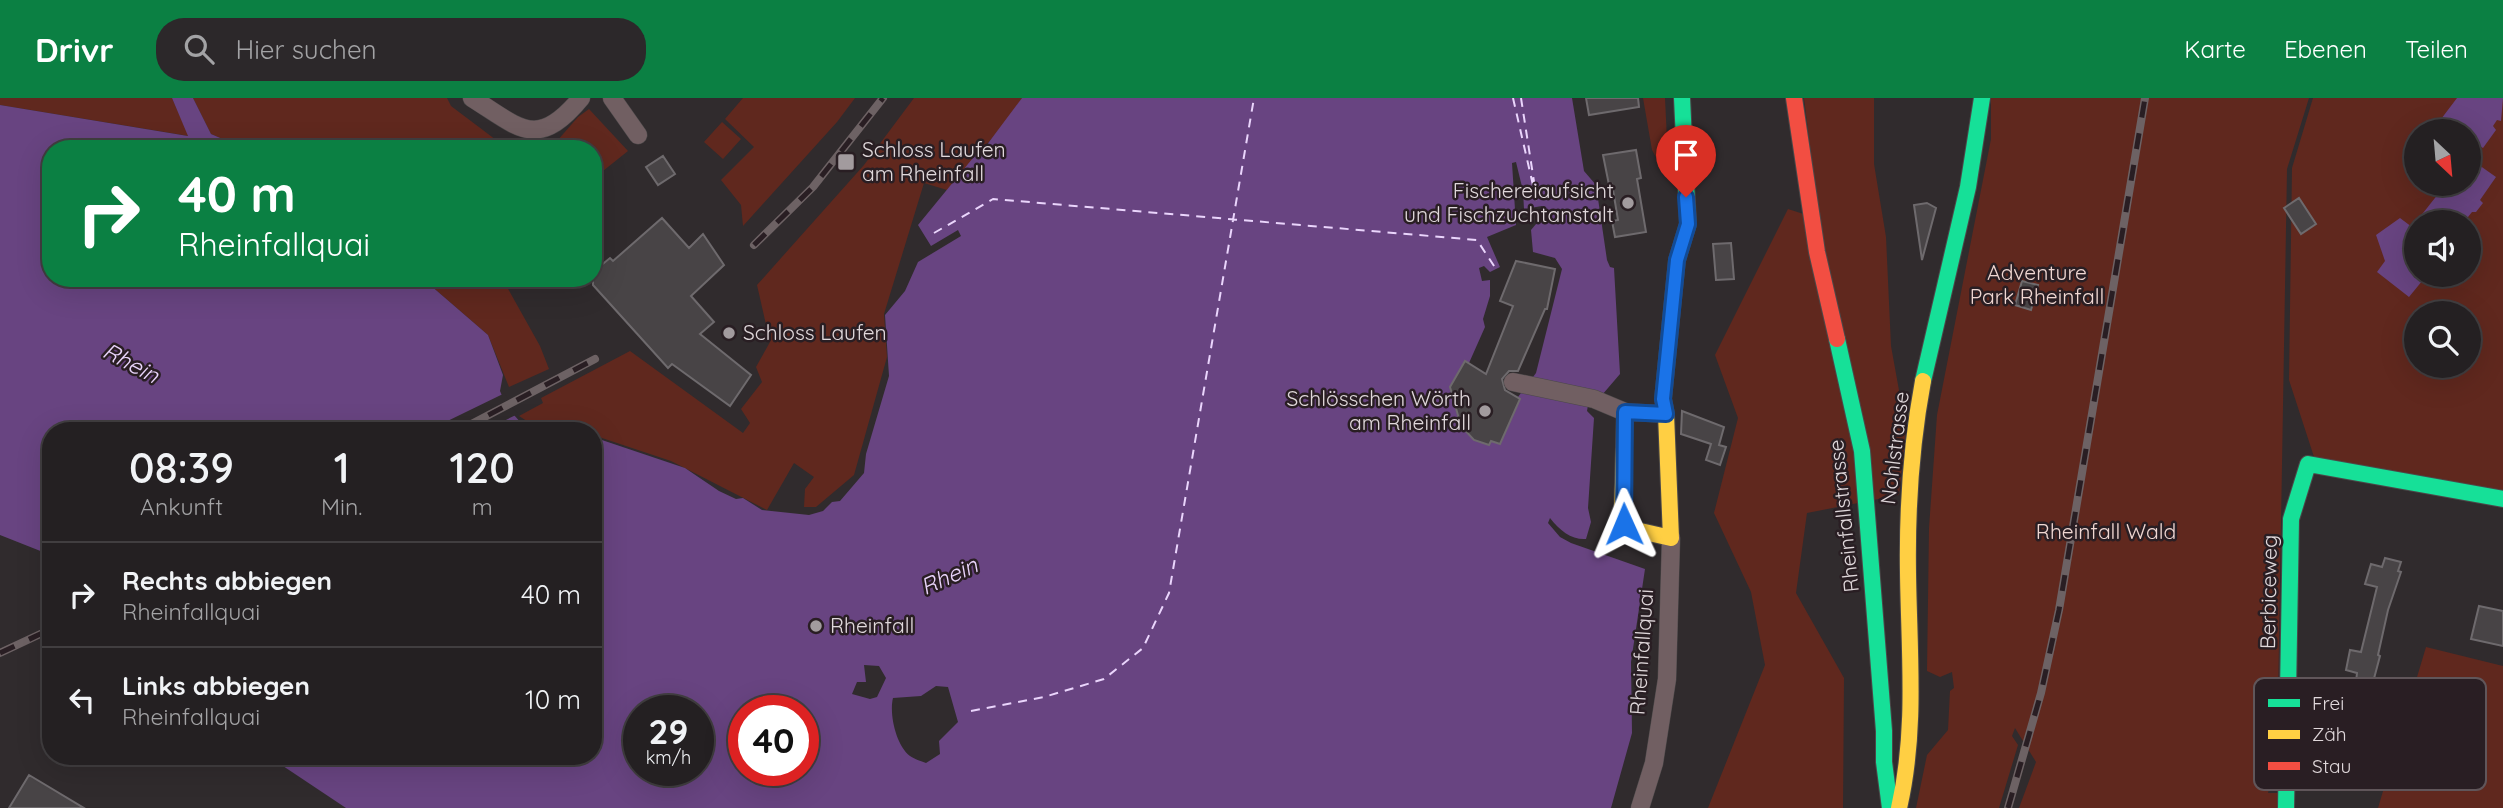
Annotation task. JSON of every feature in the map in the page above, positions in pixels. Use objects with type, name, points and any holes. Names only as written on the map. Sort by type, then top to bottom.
[{"type":"street","points":[[472,98],[523,130],[538,131],[555,125],[581,98]]},
{"type":"street","points":[[612,98],[638,135]]},
{"type":"street","name":"Rheinfallquai","points":[[1640,808],[1654,763],[1667,679],[1671,538],[1666,414],[1663,399],[1677,260],[1688,224],[1682,98]]},
{"type":"street","name":"Rheinfallstrasse","points":[[1794,98],[1815,241],[1862,452],[1885,730],[1884,762],[1890,808]]},
{"type":"street","name":"Nohlstrasse","points":[[1899,808],[1912,738],[1907,552],[1912,452],[1929,356],[1971,177],[1982,98]]},
{"type":"street","points":[[1513,382],[1594,399],[1625,412],[1666,414]]},
{"type":"street","points":[[1625,412],[1624,524],[1627,528],[1671,538]]},
{"type":"street","name":"Berbiceweg","points":[[2288,678],[2291,519],[2308,464],[2503,499]]},
{"type":"street","name":"Berbiceweg","points":[[2286,790],[2286,808]]},
{"type":"green space","points":[[0,98],[172,98],[189,136],[0,105]]},
{"type":"green space","points":[[193,98],[447,98],[451,106],[496,140],[225,140],[211,134]]},
{"type":"green space","points":[[743,98],[855,98],[837,122],[743,226],[741,205],[721,180],[754,147],[725,119]]},
{"type":"green space","points":[[914,98],[1022,98],[996,134],[947,190],[924,183],[884,314],[887,357],[854,475],[816,507],[804,507],[805,489],[814,477],[794,463],[767,510],[671,461],[602,438],[602,422],[528,422],[519,416],[543,403],[541,398],[630,351],[743,433],[750,423],[741,409],[762,382],[756,367],[770,342],[757,285],[864,165]]},
{"type":"green space","points":[[1643,98],[1665,98],[1669,181],[1652,150]]},
{"type":"green space","points":[[1804,98],[1874,98],[1874,164],[1886,237],[1891,346],[1906,429],[1899,495],[1807,513],[1796,593],[1844,678],[1843,808],[1708,808],[1765,665],[1751,592],[1714,513],[1738,418],[1715,355],[1788,209],[1819,219]]},
{"type":"green space","name":"Rheinfall Wald","points":[[1991,98],[2309,98],[2287,169],[2278,678],[2254,678],[2254,790],[2281,793],[2280,808],[2019,808],[2036,762],[2015,728],[2012,736],[2018,745],[1999,808],[1916,808],[1927,755],[1948,730],[1950,691],[1954,688],[1952,672],[1940,677],[1927,671],[1929,528],[1937,415],[1991,139]]},
{"type":"green space","points":[[2313,98],[2503,98],[2503,493],[2315,460],[2289,380],[2292,168]]},
{"type":"green space","points":[[589,109],[628,151],[602,172],[602,140],[558,140]]},
{"type":"green space","points":[[722,122],[741,139],[723,159],[704,142]]},
{"type":"green space","points":[[432,287],[507,287],[540,346],[549,369],[509,387],[488,335]]},
{"type":"green space","points":[[2426,647],[2503,666],[2503,808],[2378,808],[2383,790],[2486,790],[2486,678],[2417,678]]},
{"type":"water","name":"Rhein","points":[[172,98],[193,98],[211,134],[225,140],[42,140],[42,287],[432,287],[488,335],[503,375],[500,391],[507,407],[520,422],[42,422],[42,552],[0,535],[0,105],[188,136]]},
{"type":"water","name":"Rhein","points":[[1022,98],[1572,98],[1584,171],[1596,185],[1607,260],[1610,267],[1614,268],[1620,374],[1602,395],[1590,393],[1587,411],[1594,418],[1588,508],[1591,522],[1586,539],[1566,534],[1550,518],[1548,523],[1560,537],[1571,543],[1645,569],[1631,662],[1632,733],[1611,808],[346,808],[282,765],[602,765],[602,440],[685,468],[719,491],[736,499],[743,498],[762,510],[809,515],[823,511],[832,502],[840,501],[864,473],[866,454],[889,376],[885,315],[905,291],[918,262],[961,236],[958,230],[931,246],[918,225],[977,153],[986,146]],"holes":[[[1516,162],[1524,209],[1542,206],[1547,211],[1531,230],[1533,252],[1555,258],[1562,269],[1536,373],[1488,445],[1465,429],[1450,387],[1465,361],[1469,363],[1485,327],[1483,319],[1490,296],[1490,280],[1482,281],[1479,268],[1484,266],[1490,272],[1500,267],[1487,237],[1516,225],[1512,163]],[[864,665],[879,666],[886,678],[877,697],[870,699],[852,694],[857,682],[866,682]],[[936,686],[948,687],[958,722],[939,741],[940,754],[926,763],[912,757],[901,745],[892,712],[893,698],[921,696]]]},
{"type":"water","points":[[2457,98],[2503,98],[2501,121],[2497,120],[2493,126],[2496,130],[2483,148],[2482,119],[2441,119]]},
{"type":"water","points":[[2482,167],[2496,177],[2480,200],[2483,203],[2478,210],[2425,210],[2437,196],[2482,196]]},
{"type":"water","points":[[2400,218],[2404,221],[2404,287],[2417,287],[2409,297],[2377,272],[2385,261],[2376,235]]},
{"type":"pier","points":[[505,393],[518,414],[502,422],[445,422]]},
{"type":"building","points":[[1586,98],[1638,98],[1639,107],[1589,115]]},
{"type":"building","name":"Fischereiaufsicht und Fischzuchtanstalt","points":[[1636,150],[1641,178],[1637,179],[1646,232],[1615,237],[1612,221],[1618,220],[1612,184],[1609,185],[1603,155]]},
{"type":"building","points":[[663,156],[675,174],[658,185],[646,167]]},
{"type":"building","points":[[2299,198],[2316,224],[2301,234],[2284,208]]},
{"type":"building","points":[[1927,203],[1936,208],[1922,260],[1914,205]]},
{"type":"building","points":[[662,218],[689,248],[703,234],[724,265],[691,296],[714,322],[700,334],[751,375],[730,406],[672,364],[668,368],[595,287],[602,287],[602,265],[610,258],[613,261]]},
{"type":"building","points":[[1731,243],[1734,279],[1716,280],[1713,244]]},
{"type":"building","points":[[1516,261],[1555,269],[1547,309],[1518,371],[1509,371],[1502,379],[1505,390],[1520,399],[1500,444],[1491,441],[1489,445],[1474,440],[1461,426],[1450,387],[1465,361],[1486,374],[1513,306],[1500,301]]},
{"type":"building","points":[[2022,281],[2038,285],[2031,310],[2015,305]]},
{"type":"building","points":[[1682,411],[1724,427],[1719,445],[1726,447],[1720,465],[1706,460],[1711,444],[1681,434]]},
{"type":"building","points":[[2385,558],[2401,562],[2398,571],[2401,572],[2388,610],[2374,678],[2356,678],[2357,673],[2346,670],[2350,650],[2361,652],[2377,587],[2365,584],[2371,564],[2382,567]]},
{"type":"building","points":[[2479,606],[2503,611],[2503,646],[2471,639]]},
{"type":"building","points":[[29,775],[84,808],[9,808]]},
{"type":"ferry route","points":[[971,711],[1044,697],[1104,679],[1143,648],[1169,593],[1254,98]]},
{"type":"ferry route","points":[[1513,98],[1538,207]]},
{"type":"ferry route","points":[[1521,98],[1535,188]]},
{"type":"ferry route","points":[[934,233],[993,199],[1477,240],[1496,269]]},
{"type":"railway","points":[[754,245],[813,187],[883,98]]},
{"type":"railway","points":[[2008,808],[2041,693],[2059,610],[2145,98]]},
{"type":"railway","points":[[475,422],[595,359]]},
{"type":"railway","points":[[0,653],[42,633]]},
{"type":"traffic: fast","points":[[1675,279],[1677,260],[1688,224],[1682,98]]},
{"type":"traffic: fast","points":[[1923,381],[1968,187],[1982,98]]},
{"type":"traffic: fast","points":[[1837,339],[1862,451],[1884,731],[1884,762],[1890,808]]},
{"type":"traffic: fast","points":[[2288,678],[2291,519],[2308,464],[2503,499]]},
{"type":"traffic: fast","points":[[2286,790],[2286,808]]},
{"type":"traffic: slow","points":[[1666,414],[1625,412],[1622,518],[1627,528],[1671,538],[1666,414],[1663,399],[1675,279]]},
{"type":"traffic: slow","points":[[1899,808],[1905,779],[1910,720],[1909,501],[1915,429],[1923,381]]},
{"type":"traffic: jam","points":[[1794,98],[1817,252],[1837,339]]},
{"type":"place","name":"Schloss Laufen am Rheinfall","points":[[846,162]]},
{"type":"place","name":"Fischereiaufsicht und Fischzuchtanstalt","points":[[1628,203]]},
{"type":"place","name":"Schloss Laufen","points":[[729,333]]},
{"type":"place","name":"Schlösschen Wörth am Rheinfall","points":[[1485,411]]},
{"type":"place","name":"Rheinfall","points":[[816,626]]},
{"type":"route","points":[[1624,524],[1625,412],[1666,414],[1663,399],[1677,260],[1688,224],[1686,197]]},
{"type":"park label","name":"Adventure Park Rheinfall","points":[[2037,285]]}]
